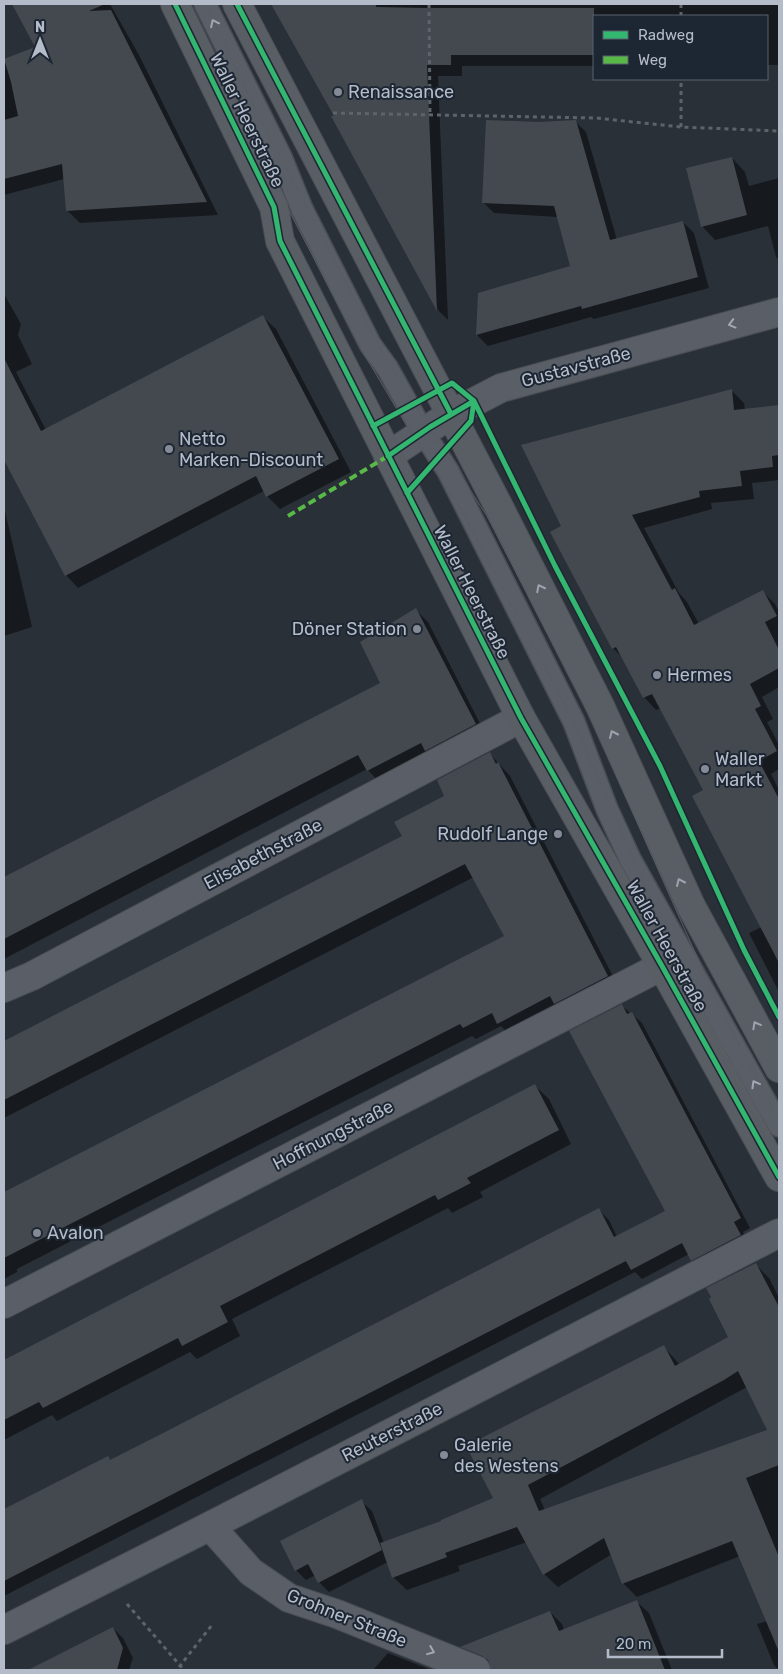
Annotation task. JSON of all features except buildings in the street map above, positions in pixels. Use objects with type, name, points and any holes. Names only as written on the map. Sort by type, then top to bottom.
[{"type":"main road","name":"Waller Heerstraße","points":[[174,4],[274,207],[280,241],[521,718],[779,1176]]},
{"type":"main road","points":[[237,4],[451,414],[600,706],[691,906],[779,1068]]},
{"type":"street","name":"Gustavstraße","points":[[388,456],[451,414],[501,388],[779,312]]},
{"type":"street","name":"Elisabethstraße","points":[[4,988],[49,967],[521,718]]},
{"type":"street","name":"Hoffnungstraße","points":[[4,1304],[662,966]]},
{"type":"street","name":"Reuterstraße","points":[[4,1630],[210,1526],[779,1232]]},
{"type":"street","name":"Grohner Straße","points":[[210,1526],[251,1572],[289,1598],[337,1614],[476,1670]]},
{"type":"lane","points":[[205,4],[281,157],[302,209],[370,344],[388,369],[423,432],[448,471],[574,722],[607,809],[630,859],[779,1126]]},
{"type":"lane","points":[[274,207],[302,209]]},
{"type":"lane","points":[[607,809],[610,874]]},
{"type":"path","points":[[429,4],[430,116]]},
{"type":"path","points":[[681,80],[681,127]]},
{"type":"path","points":[[301,126],[330,113],[596,118],[681,127],[779,131]]},
{"type":"path","points":[[106,1579],[184,1670]]},
{"type":"path","points":[[179,1666],[212,1626]]},
{"type":"tram line","points":[[186,4],[251,138],[363,352],[399,413],[463,513],[574,722],[688,986],[731,1075],[779,1162]]},
{"type":"tram line","points":[[205,4],[259,116],[377,342],[408,395],[487,516],[589,714],[709,984],[779,1120]]},
{"type":"marked path","points":[[288,516],[388,456]]},
{"type":"cycle path","points":[[175,4],[274,207],[280,241],[521,718],[779,1177]]},
{"type":"cycle path","points":[[237,4],[451,414]]},
{"type":"cycle path","points":[[373,426],[452,383],[474,401],[555,566],[660,766],[744,950],[779,1017]]},
{"type":"cycle path","points":[[388,456],[430,427],[474,401]]},
{"type":"cycle path","points":[[407,493],[471,421],[474,401]]},
{"type":"place","name":"Renaissance","points":[[338,92]]},
{"type":"place","name":"Netto Marken-Discount","points":[[169,449]]},
{"type":"place","name":"Döner Station","points":[[417,629]]},
{"type":"place","name":"Hermes","points":[[657,675]]},
{"type":"place","name":"Waller Markt","points":[[705,769]]},
{"type":"place","name":"Rudolf Lange","points":[[558,834]]},
{"type":"place","name":"Avalon","points":[[37,1233]]},
{"type":"place","name":"Galerie des Westens","points":[[444,1455]]}]
